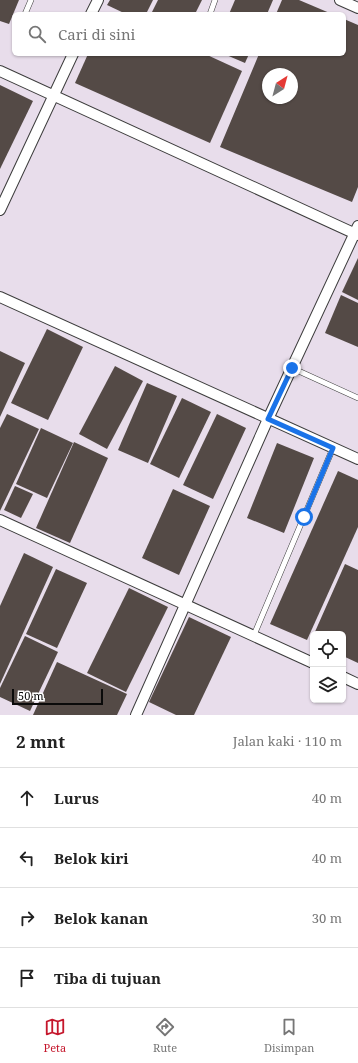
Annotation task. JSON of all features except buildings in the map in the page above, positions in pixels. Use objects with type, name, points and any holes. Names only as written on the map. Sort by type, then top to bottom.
[{"type":"street","points":[[92,12],[98,0]]},
{"type":"street","points":[[340,0],[358,8]]},
{"type":"street","points":[[0,210],[72,56]]},
{"type":"street","points":[[0,71],[357,231],[268,419],[136,715]]},
{"type":"street","points":[[0,297],[358,459]]},
{"type":"street","points":[[0,520],[310,662]]},
{"type":"street","points":[[346,678],[358,684]]},
{"type":"lane","points":[[26,12],[31,0]]},
{"type":"lane","points":[[211,12],[215,0]]},
{"type":"lane","points":[[292,368],[358,398]]},
{"type":"lane","points":[[254,635],[333,448]]},
{"type":"shaded area","points":[[0,0],[358,0],[358,715],[0,715]]},
{"type":"route","points":[[292,368],[268,419],[333,448],[304,517]]}]
